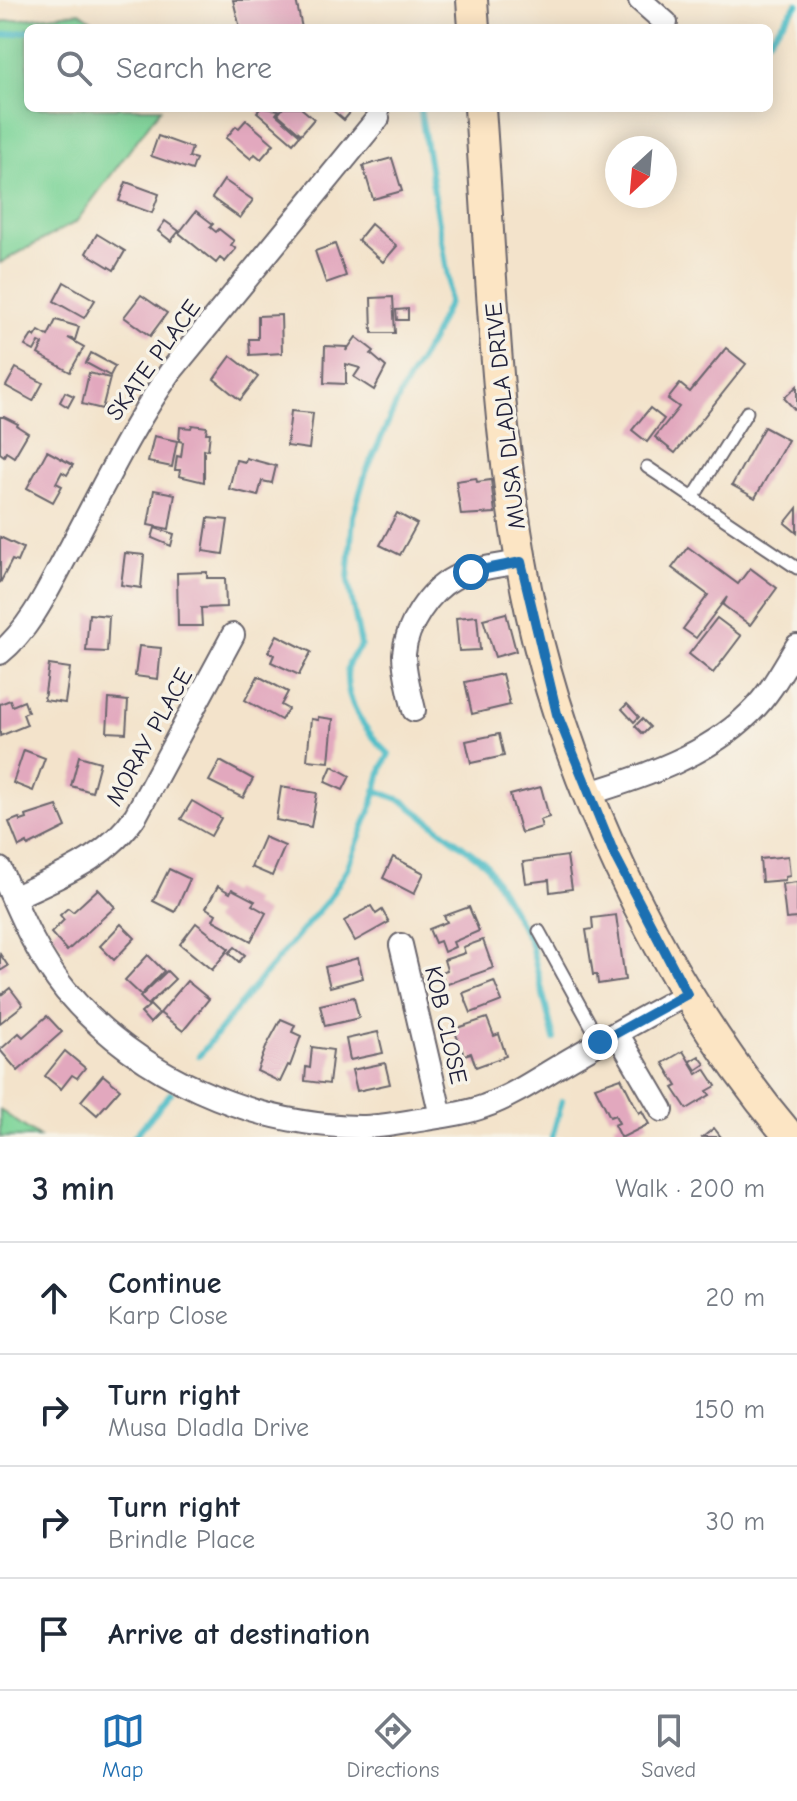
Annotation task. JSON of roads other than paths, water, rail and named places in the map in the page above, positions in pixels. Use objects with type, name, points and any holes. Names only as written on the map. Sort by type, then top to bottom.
[{"type":"street","points":[[472,0],[474,24]]},
{"type":"street","points":[[640,0],[666,23]]},
{"type":"street","name":"MUSA DLADLA DRIVE","points":[[480,112],[506,459],[521,562],[557,714],[615,856],[687,994],[734,1064],[790,1137]]},
{"type":"street","name":"SKATE PLACE","points":[[0,653],[11,644],[35,612],[153,397],[378,118]]},
{"type":"street","points":[[414,710],[404,655],[411,630],[425,605],[452,579],[521,562]]},
{"type":"street","name":"MORAY PLACE","points":[[13,898],[86,863],[119,838],[144,802],[233,635]]},
{"type":"street","points":[[590,793],[636,779],[724,735],[752,712],[797,646]]},
{"type":"street","points":[[0,869],[27,934],[44,961],[99,1026],[141,1057],[191,1087],[243,1108],[324,1125],[362,1127],[483,1107],[519,1091],[687,994]]},
{"type":"street","name":"KOB CLOSE","points":[[401,945],[441,1116]]},
{"type":"street","points":[[608,1038],[662,1110]]},
{"type":"lane","points":[[693,498],[747,412]]},
{"type":"lane","points":[[647,467],[797,568]]},
{"type":"lane","points":[[539,931],[608,1038]]},
{"type":"waterway","points":[[773,34],[797,4]]},
{"type":"waterway","points":[[0,36],[24,32]]},
{"type":"waterway","points":[[199,1056],[328,900],[346,871],[389,754],[364,726],[349,691],[349,664],[361,645],[348,581],[353,516],[366,472],[402,391],[449,302],[449,283],[421,112]]},
{"type":"waterway","points":[[375,790],[403,801],[486,864],[530,941],[554,1039]]},
{"type":"waterway","points":[[134,1137],[171,1093]]},
{"type":"waterway","points":[[552,1137],[562,1101]]}]
